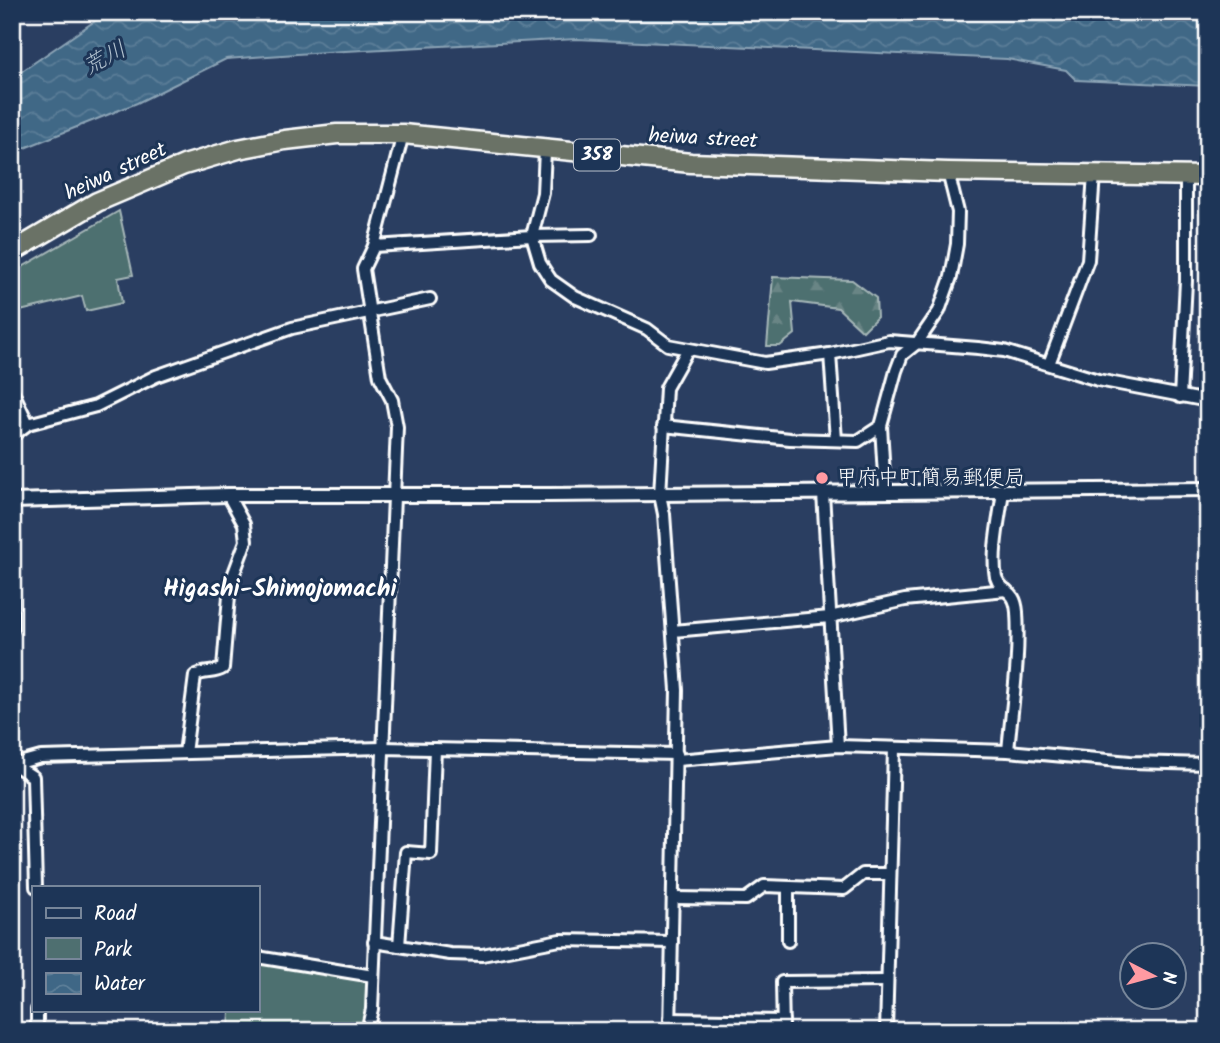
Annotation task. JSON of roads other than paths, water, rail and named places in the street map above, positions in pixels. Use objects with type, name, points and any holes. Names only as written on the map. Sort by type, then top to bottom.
[{"type":"highway","name":"heiwa street","points":[[12,252],[97,202],[184,165],[238,149],[337,134],[402,134],[691,163],[948,172],[1208,176]]},
{"type":"street","points":[[367,1031],[372,1009],[397,427],[392,400],[380,377],[363,269],[374,246],[402,134]]},
{"type":"street","points":[[545,150],[543,193],[532,236],[540,263],[551,280],[575,297],[647,330],[668,345],[765,363],[830,354],[889,341],[1004,351],[1098,380],[1208,401]]},
{"type":"street","points":[[885,492],[881,426],[902,355],[917,343],[939,311],[951,277],[957,244],[958,212],[948,172]]},
{"type":"street","points":[[1049,364],[1088,260],[1094,174]]},
{"type":"street","points":[[1180,397],[1186,281],[1186,176]]},
{"type":"street","points":[[374,246],[591,235]]},
{"type":"street","points":[[12,436],[28,424],[96,406],[156,376],[292,328],[430,299]]},
{"type":"street","points":[[670,1031],[677,690],[664,514],[660,495],[666,388],[688,349]]},
{"type":"street","points":[[830,354],[836,440]]},
{"type":"street","points":[[12,390],[28,424]]},
{"type":"street","points":[[663,426],[790,439],[858,441],[881,426]]},
{"type":"street","points":[[12,501],[228,495],[660,495],[1208,489]]},
{"type":"street","points":[[1003,491],[996,577],[1001,586],[1014,597],[1017,609],[1017,649],[1008,751]]},
{"type":"street","points":[[823,493],[838,746]]},
{"type":"street","points":[[185,753],[195,676],[202,671],[218,672],[223,668],[230,584],[246,541],[244,524],[228,495]]},
{"type":"street","points":[[12,512],[12,630]]},
{"type":"street","points":[[674,631],[830,617],[905,600],[1006,590]]},
{"type":"street","points":[[12,764],[41,757],[382,748],[677,757],[838,746],[1008,751],[1130,762],[1208,764]]},
{"type":"street","points":[[886,1031],[894,748]]},
{"type":"street","points":[[399,946],[407,852],[431,854],[435,749]]},
{"type":"street","points":[[12,764],[33,778],[36,886]]},
{"type":"street","points":[[674,898],[746,899],[764,886],[844,890],[863,874],[890,874]]},
{"type":"street","points":[[788,941],[789,887]]},
{"type":"street","points":[[374,942],[450,954],[482,956],[560,940],[672,942]]},
{"type":"street","points":[[259,957],[373,975]]},
{"type":"street","points":[[670,1018],[783,1026],[782,982],[886,981]]},
{"type":"street","points":[[37,1012],[37,1031]]},
{"type":"water","name":"荒川","points":[[108,12],[1208,12],[1208,86],[1076,80],[1066,70],[1007,59],[577,39],[326,52],[226,59],[137,103],[12,153],[12,78]]},
{"type":"place","name":"甲府中町簡易郵便局","points":[[822,478]]},
{"type":"district","name":"Higashi-Shimojomachi","points":[[280,589]]}]
